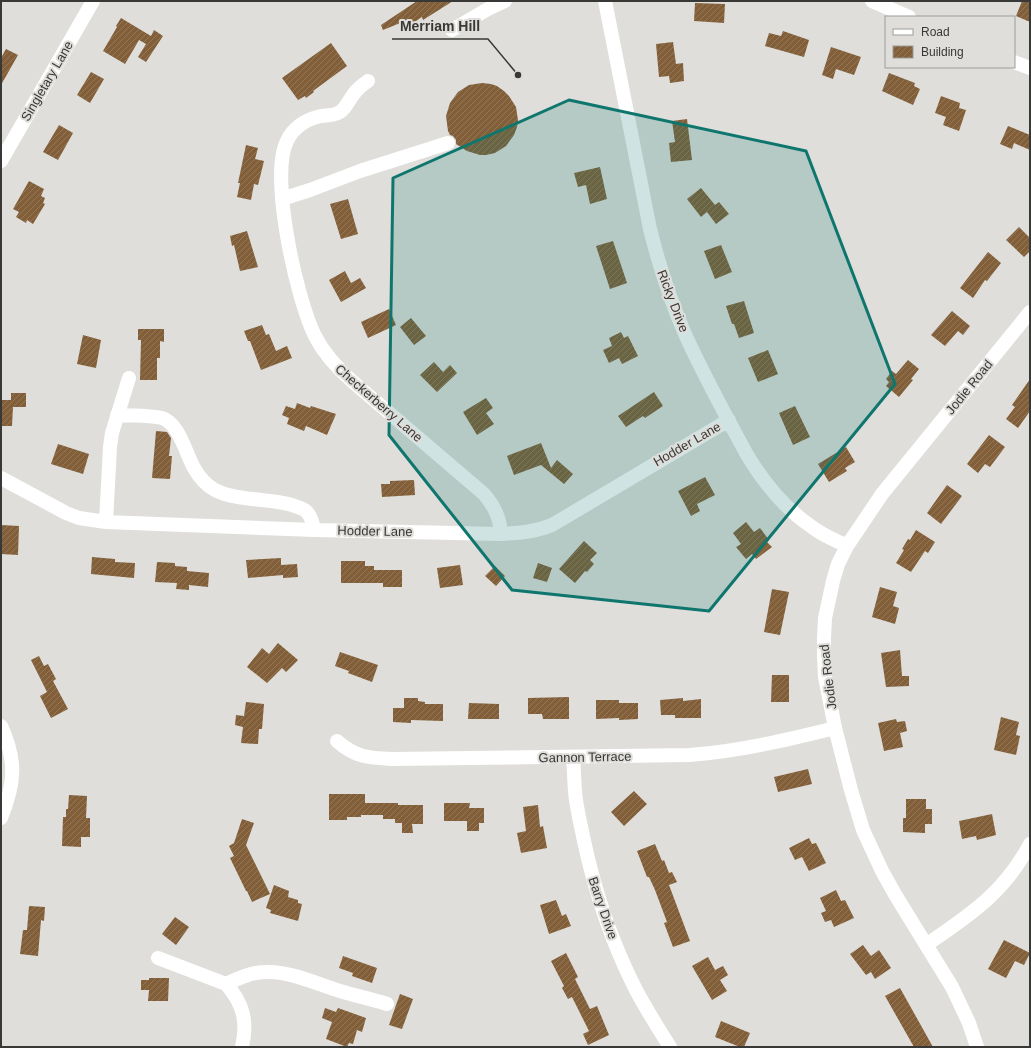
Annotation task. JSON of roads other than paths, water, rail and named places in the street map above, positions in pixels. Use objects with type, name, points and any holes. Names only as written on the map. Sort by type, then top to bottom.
[{"type":"street","name":"Singletary Lane","points":[[1,160],[93,1]]},
{"type":"street","points":[[452,30],[505,1]]},
{"type":"street","name":"Ricky Drive","points":[[605,1],[650,229],[665,284],[685,333],[728,420],[756,470],[784,503],[798,516],[813,528],[847,546]]},
{"type":"street","points":[[872,1],[907,16]]},
{"type":"street","points":[[1015,62],[1030,68]]},
{"type":"street","name":"Checkerberry Lane","points":[[368,81],[359,87],[341,112],[308,120],[293,132],[284,147],[281,170],[282,199],[292,263],[299,290],[315,336],[322,348],[340,371],[484,494],[496,511],[500,523],[501,534]]},
{"type":"street","points":[[282,199],[360,171],[448,143]]},
{"type":"street","name":"Jodie Road","points":[[977,1047],[969,1023],[952,987],[896,896],[882,871],[863,830],[835,728],[825,677],[824,638],[826,611],[833,581],[838,564],[847,546],[882,494],[1030,312]]},
{"type":"street","points":[[106,522],[112,433],[129,378]]},
{"type":"street","points":[[117,415],[164,418],[176,429],[194,468],[206,484],[222,493],[282,502],[300,508],[305,511],[312,520],[314,530]]},
{"type":"street","name":"Hodder Lane","points":[[1,478],[66,513],[79,518],[106,522],[314,530],[501,534],[531,532],[552,525],[728,420]]},
{"type":"street","points":[[1,726],[7,738],[13,764],[13,775],[7,803],[1,818]]},
{"type":"street","name":"Gannon Terrace","points":[[337,741],[354,753],[364,756],[392,759],[690,755],[738,750],[835,728]]},
{"type":"street","name":"Barry Drive","points":[[573,757],[575,792],[581,825],[593,879],[602,907],[616,947],[635,988],[670,1047]]},
{"type":"street","points":[[926,945],[972,913],[989,899],[1002,886],[1030,844]]},
{"type":"street","points":[[158,958],[226,984],[235,994],[241,1006],[245,1030],[242,1047]]},
{"type":"street","points":[[226,984],[255,972],[268,971],[297,977],[387,1004]]},
{"type":"place","name":"Merriam Hill","points":[[518,75]]}]
